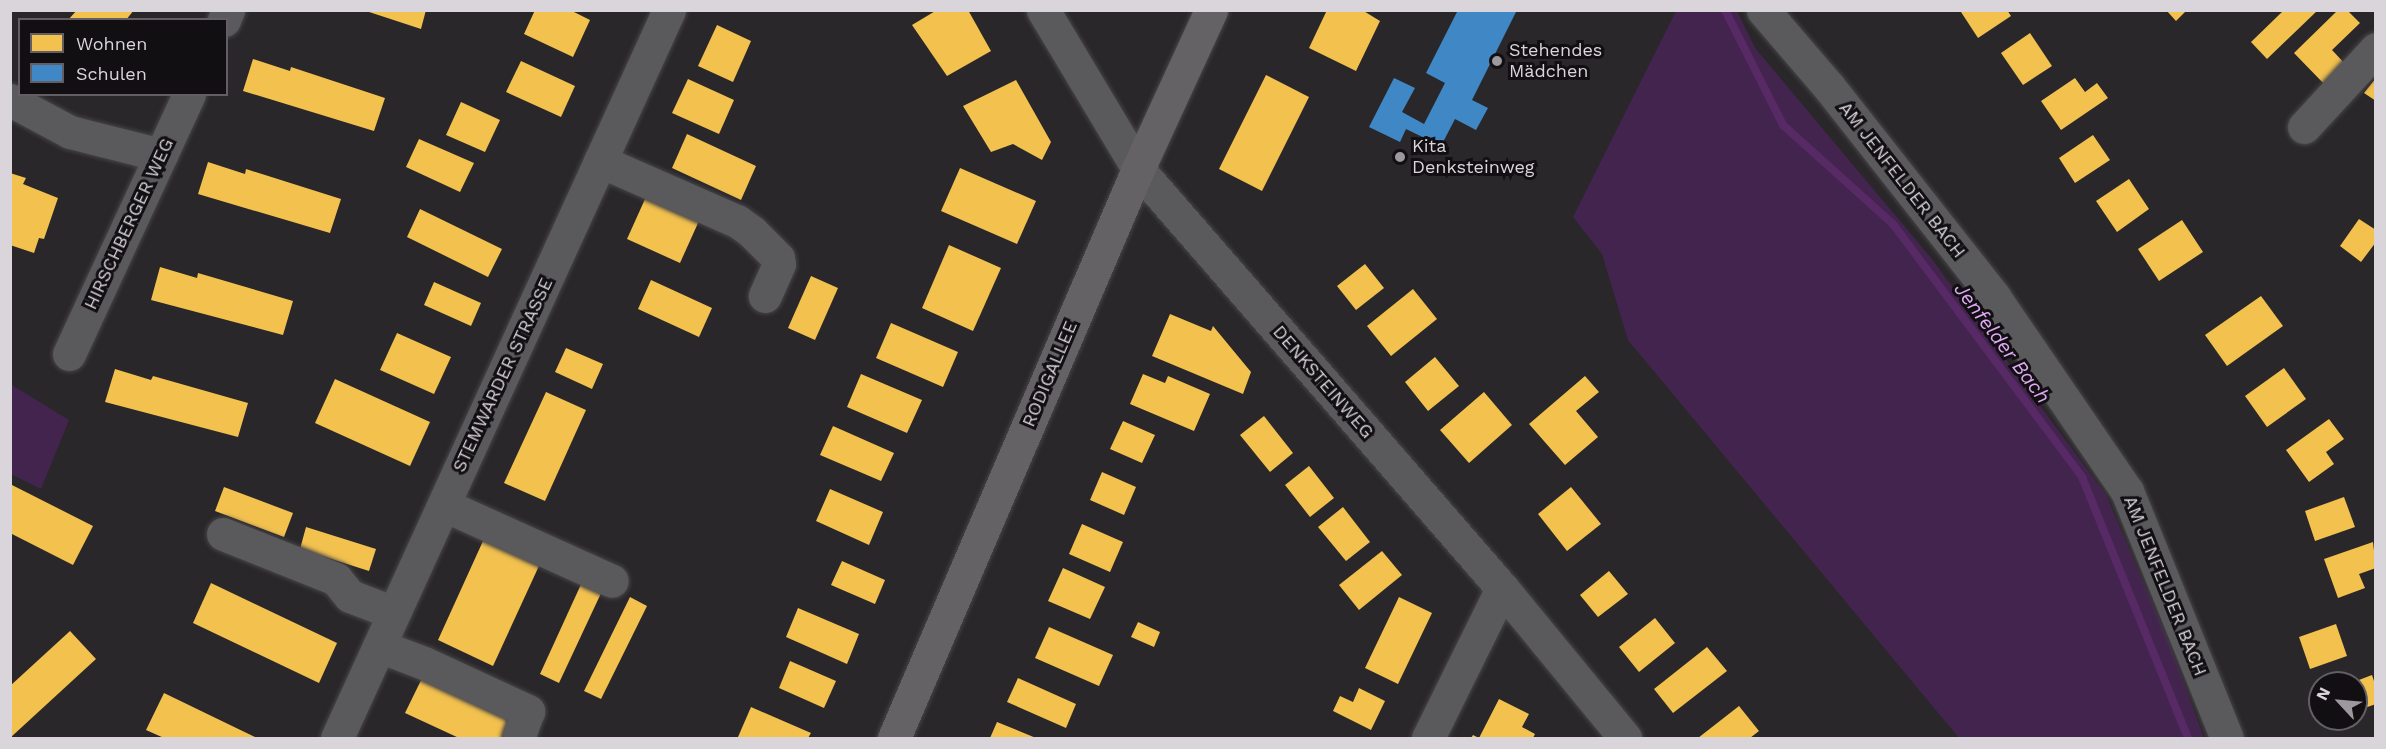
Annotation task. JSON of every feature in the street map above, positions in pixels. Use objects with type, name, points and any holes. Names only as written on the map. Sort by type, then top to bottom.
[{"type":"main road","name":"RODIGALLEE","points":[[894,738],[1138,169],[1211,10]]},
{"type":"street","name":"STEMWARDER STRASSE","points":[[337,738],[669,10]]},
{"type":"street","name":"DENKSTEINWEG","points":[[1042,10],[1138,169],[1502,588],[1625,738]]},
{"type":"street","name":"AM JENFELDER BACH","points":[[1763,10],[1829,87],[1994,297],[2127,491],[2227,738]]},
{"type":"street","points":[[2304,127],[2376,49]]},
{"type":"street","name":"HIRSCHBERGER WEG","points":[[69,354],[188,96]]},
{"type":"street","points":[[10,100],[70,132],[161,155]]},
{"type":"street","points":[[600,161],[736,221],[752,232],[778,258],[779,264],[765,296]]},
{"type":"street","points":[[444,505],[612,581]]},
{"type":"street","points":[[223,534],[336,579],[350,596],[394,614]]},
{"type":"street","points":[[1428,738],[1502,588]]},
{"type":"street","points":[[379,646],[424,663],[528,711],[518,738]]},
{"type":"shaded area","points":[[1676,11],[1737,11],[1755,48],[1931,258],[2106,495],[2168,640],[2204,738],[1959,738],[1628,340],[1602,254],[1573,217]]},
{"type":"shaded area","points":[[10,384],[69,420],[41,489],[11,474]]},
{"type":"building: Wohnen","points":[[77,10],[134,10],[128,18],[70,18]]},
{"type":"building: Wohnen","points":[[363,10],[426,10],[421,29]]},
{"type":"building: Wohnen","points":[[535,10],[570,10],[590,20],[573,57],[524,34]]},
{"type":"building: Wohnen","points":[[937,10],[968,10],[991,51],[947,76],[912,25]]},
{"type":"building: Wohnen","points":[[1327,10],[1362,10],[1380,21],[1356,71],[1309,48]]},
{"type":"building: Wohnen","points":[[1964,10],[2007,10],[2011,16],[1978,38],[1961,12]]},
{"type":"building: Wohnen","points":[[2166,10],[2187,10],[2176,21]]},
{"type":"building: Wohnen","points":[[2284,10],[2318,10],[2267,59],[2251,42]]},
{"type":"building: Wohnen","points":[[2338,10],[2347,10],[2360,23],[2332,50],[2348,67],[2327,87],[2294,53]]},
{"type":"building: Wohnen","points":[[717,25],[751,41],[733,82],[698,66]]},
{"type":"building: Wohnen","points":[[2030,33],[2052,66],[2023,85],[2001,53]]},
{"type":"building: Wohnen","points":[[253,59],[290,71],[291,67],[385,98],[374,131],[243,91]]},
{"type":"building: Wohnen","points":[[521,61],[575,86],[561,117],[506,92]]},
{"type":"building: Wohnen","points":[[1266,75],[1309,97],[1262,191],[1219,169]]},
{"type":"building: Wohnen","points":[[2075,78],[2085,92],[2097,83],[2108,98],[2061,130],[2041,101]]},
{"type":"building: Wohnen","points":[[2376,78],[2376,101],[2364,93]]},
{"type":"building: Wohnen","points":[[688,79],[734,100],[719,134],[672,113]]},
{"type":"building: Wohnen","points":[[1016,80],[1051,142],[1042,160],[1013,144],[991,152],[963,106]]},
{"type":"building: Wohnen","points":[[461,102],[500,120],[485,152],[446,135]]},
{"type":"building: Wohnen","points":[[687,134],[756,166],[741,200],[672,168]]},
{"type":"building: Wohnen","points":[[2093,135],[2110,160],[2075,183],[2059,158]]},
{"type":"building: Wohnen","points":[[419,139],[474,163],[460,192],[406,167]]},
{"type":"building: Wohnen","points":[[208,162],[245,174],[246,169],[341,199],[330,233],[198,194]]},
{"type":"building: Wohnen","points":[[960,168],[1036,201],[1017,244],[941,211]]},
{"type":"building: Wohnen","points":[[10,173],[26,178],[23,184],[58,198],[44,239],[39,238],[34,253],[10,245]]},
{"type":"building: Wohnen","points":[[2129,179],[2149,209],[2117,232],[2096,201]]},
{"type":"building: Wohnen","points":[[650,188],[703,212],[680,263],[627,239]]},
{"type":"building: Wohnen","points":[[420,209],[502,249],[488,277],[407,237]]},
{"type":"building: Wohnen","points":[[2359,219],[2376,230],[2376,242],[2361,262],[2340,246]]},
{"type":"building: Wohnen","points":[[2182,220],[2203,252],[2159,281],[2138,249]]},
{"type":"building: Wohnen","points":[[949,245],[1001,268],[973,331],[922,308]]},
{"type":"building: Wohnen","points":[[1365,264],[1384,288],[1356,310],[1337,286]]},
{"type":"building: Wohnen","points":[[160,267],[197,278],[198,273],[293,301],[283,335],[151,300]]},
{"type":"building: Wohnen","points":[[811,276],[838,288],[815,340],[788,328]]},
{"type":"building: Wohnen","points":[[651,280],[712,308],[699,337],[638,309]]},
{"type":"building: Wohnen","points":[[434,282],[481,303],[471,326],[424,305]]},
{"type":"building: Wohnen","points":[[1413,289],[1437,319],[1391,356],[1367,326]]},
{"type":"building: Wohnen","points":[[2261,296],[2283,326],[2227,366],[2205,335]]},
{"type":"building: Wohnen","points":[[1170,314],[1211,331],[1213,326],[1251,372],[1243,394],[1152,356]]},
{"type":"building: Wohnen","points":[[891,323],[958,352],[943,387],[876,358]]},
{"type":"building: Wohnen","points":[[397,333],[451,357],[434,394],[380,370]]},
{"type":"building: Wohnen","points":[[566,348],[603,364],[592,389],[555,372]]},
{"type":"building: Wohnen","points":[[1435,357],[1459,386],[1428,411],[1405,382]]},
{"type":"building: Wohnen","points":[[2284,368],[2306,399],[2267,427],[2245,396]]},
{"type":"building: Wohnen","points":[[115,369],[151,380],[153,376],[248,403],[238,437],[105,402]]},
{"type":"building: Wohnen","points":[[861,374],[922,400],[907,433],[847,407]]},
{"type":"building: Wohnen","points":[[1143,374],[1165,383],[1168,376],[1210,394],[1194,431],[1130,404]]},
{"type":"building: Wohnen","points":[[1585,376],[1599,392],[1576,411],[1598,437],[1565,465],[1529,424]]},
{"type":"building: Wohnen","points":[[335,379],[430,422],[410,466],[315,423]]},
{"type":"building: Wohnen","points":[[546,392],[586,410],[545,501],[504,483]]},
{"type":"building: Wohnen","points":[[1484,392],[1512,425],[1469,463],[1440,430]]},
{"type":"building: Wohnen","points":[[1264,416],[1293,453],[1270,472],[1240,435]]},
{"type":"building: Wohnen","points":[[2329,419],[2344,439],[2326,452],[2334,464],[2309,482],[2286,450]]},
{"type":"building: Wohnen","points":[[1123,421],[1155,435],[1142,463],[1110,449]]},
{"type":"building: Wohnen","points":[[833,426],[894,453],[881,481],[820,455]]},
{"type":"building: Wohnen","points":[[1309,466],[1334,498],[1310,517],[1285,485]]},
{"type":"building: Wohnen","points":[[1102,472],[1136,487],[1124,515],[1090,500]]},
{"type":"building: Wohnen","points":[[10,484],[93,526],[73,565],[10,533]]},
{"type":"building: Wohnen","points":[[224,487],[293,513],[284,537],[215,511]]},
{"type":"building: Wohnen","points":[[1571,487],[1601,524],[1567,551],[1538,514]]},
{"type":"building: Wohnen","points":[[830,489],[883,512],[869,545],[816,521]]},
{"type":"building: Wohnen","points":[[2344,497],[2355,527],[2315,541],[2305,511]]},
{"type":"building: Wohnen","points":[[1343,507],[1370,542],[1346,561],[1318,527]]},
{"type":"building: Wohnen","points":[[1082,524],[1123,542],[1110,572],[1069,554]]},
{"type":"building: Wohnen","points":[[306,527],[376,549],[369,571],[300,549]]},
{"type":"building: Wohnen","points":[[488,530],[544,555],[493,666],[438,640]]},
{"type":"building: Wohnen","points":[[2373,542],[2376,568],[2359,574],[2365,588],[2338,598],[2324,559]]},
{"type":"building: Wohnen","points":[[1382,551],[1402,575],[1359,610],[1339,585]]},
{"type":"building: Wohnen","points":[[842,561],[885,580],[875,604],[831,585]]},
{"type":"building: Wohnen","points":[[1063,568],[1105,587],[1090,619],[1048,601]]},
{"type":"building: Wohnen","points":[[1609,571],[1628,594],[1598,617],[1580,595]]},
{"type":"building: Wohnen","points":[[583,580],[603,589],[559,683],[540,674]]},
{"type":"building: Wohnen","points":[[211,583],[337,643],[319,683],[193,623]]},
{"type":"building: Wohnen","points":[[630,597],[647,606],[601,699],[584,691]]},
{"type":"building: Wohnen","points":[[1399,597],[1432,613],[1398,684],[1365,668]]},
{"type":"building: Wohnen","points":[[798,608],[859,634],[847,664],[786,637]]},
{"type":"building: Wohnen","points":[[1655,618],[1675,643],[1639,672],[1619,647]]},
{"type":"building: Wohnen","points":[[1138,622],[1160,632],[1154,647],[1131,637]]},
{"type":"building: Wohnen","points":[[2336,624],[2347,656],[2310,669],[2299,637]]},
{"type":"building: Wohnen","points":[[1049,627],[1113,655],[1099,686],[1035,658]]},
{"type":"building: Wohnen","points":[[70,631],[96,659],[10,738],[10,686]]},
{"type":"building: Wohnen","points":[[1707,647],[1727,671],[1673,713],[1654,689]]},
{"type":"building: Wohnen","points":[[790,661],[836,681],[824,708],[779,688]]},
{"type":"building: Wohnen","points":[[427,668],[517,710],[504,738],[459,738],[405,713]]},
{"type":"building: Wohnen","points":[[2372,675],[2376,687],[2376,704],[2368,707],[2368,677]]},
{"type":"building: Wohnen","points":[[1018,678],[1076,704],[1066,728],[1007,702]]},
{"type":"building: Wohnen","points":[[1359,688],[1385,701],[1371,730],[1333,711],[1340,696],[1353,702]]},
{"type":"building: Wohnen","points":[[164,693],[257,738],[164,738],[146,730]]},
{"type":"building: Wohnen","points":[[1499,699],[1529,714],[1522,727],[1535,734],[1533,738],[1479,738]]},
{"type":"building: Wohnen","points":[[1739,706],[1759,731],[1750,738],[1698,738]]},
{"type":"building: Wohnen","points":[[751,707],[811,733],[808,738],[738,737]]},
{"type":"building: Wohnen","points":[[997,722],[1036,738],[990,738]]},
{"type":"building: Schulen","points":[[1458,10],[1517,10],[1472,100],[1488,108],[1476,130],[1455,119],[1441,146],[1406,129],[1400,142],[1369,127],[1394,78],[1415,88],[1402,112],[1424,124],[1445,83],[1426,73]]},
{"type":"waterway","name":"Jenfelder Bach","points":[[1725,10],[1783,125],[1893,224],[2082,477],[2188,738]]},
{"type":"place","name":"Stehendes Mädchen","points":[[1497,61]]},
{"type":"place","name":"Kita Denksteinweg","points":[[1400,157]]}]
